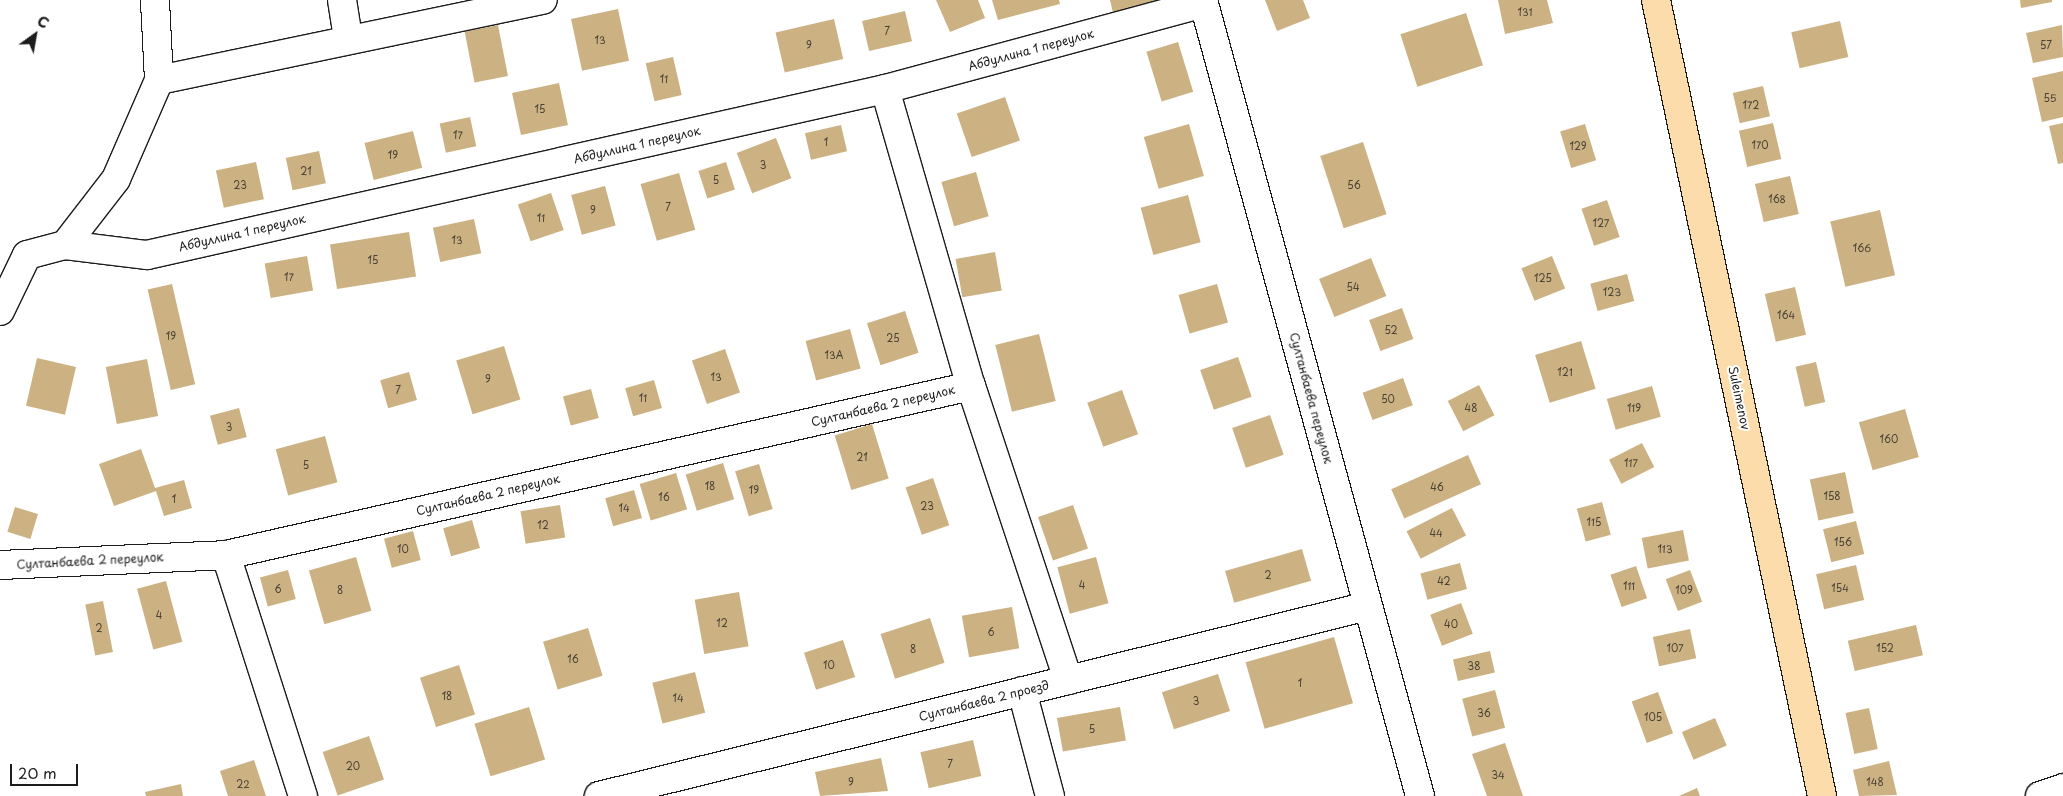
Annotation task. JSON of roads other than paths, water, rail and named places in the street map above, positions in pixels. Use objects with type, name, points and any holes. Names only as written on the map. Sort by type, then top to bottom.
[{"type":"main road","name":"Suleimenov","points":[[1656,0],[1822,796]]},
{"type":"street","points":[[0,312],[27,255],[66,245],[116,179],[158,80],[155,0]]},
{"type":"street","points":[[342,0],[348,39]]},
{"type":"street","points":[[158,80],[543,0]]},
{"type":"street","name":"Абдуллина 1 переулок","points":[[66,245],[147,255],[885,89],[1203,2]]},
{"type":"street","name":"Султанбаева переулок","points":[[1203,2],[1420,796]]},
{"type":"street","name":"Султанбаева 2 переулок","points":[[885,89],[971,386],[1068,680]]},
{"type":"street","name":"Султанбаева 2 переулок","points":[[0,565],[226,554],[971,386]]},
{"type":"street","points":[[226,554],[303,796]]},
{"type":"street","name":"Султанбаева 2 проезд","points":[[599,796],[660,789],[1022,691],[1368,606]]},
{"type":"street","points":[[1022,691],[1050,796]]},
{"type":"street","points":[[2040,796],[2063,788]]}]
